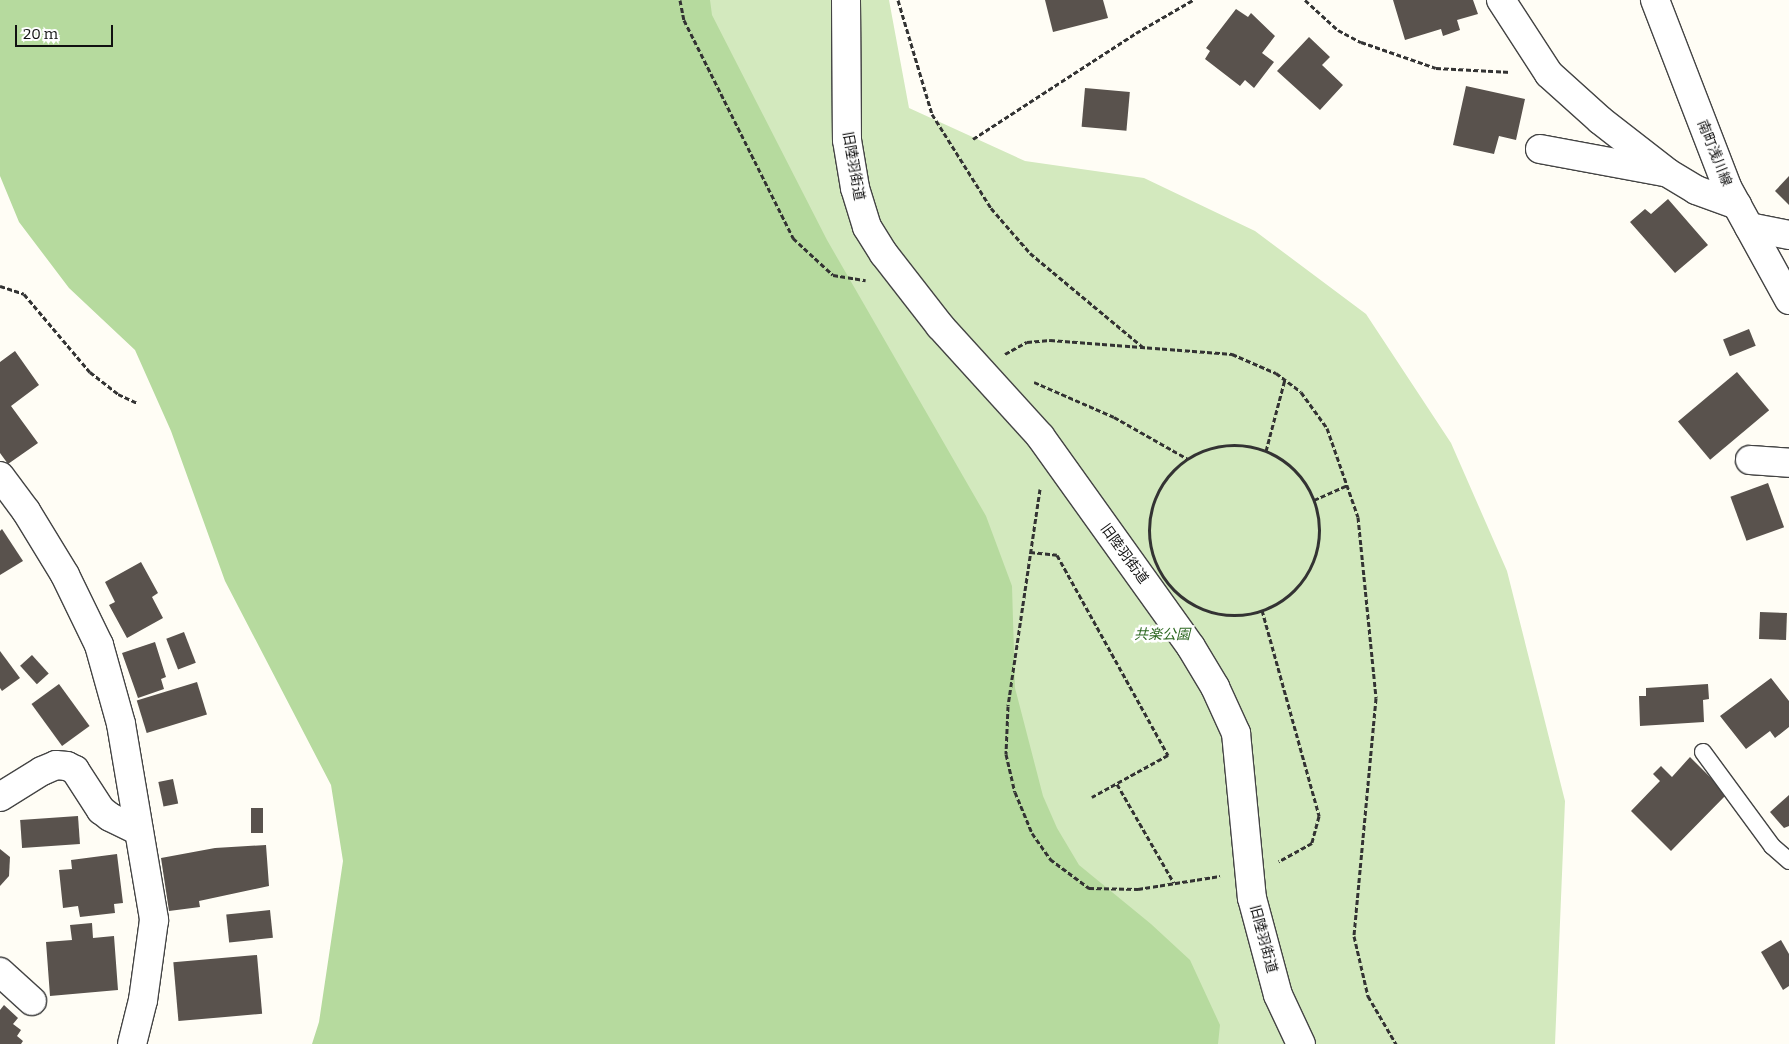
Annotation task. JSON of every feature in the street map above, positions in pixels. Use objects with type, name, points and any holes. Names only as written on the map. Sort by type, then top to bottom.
[{"type":"street","name":"旧陸羽街道","points":[[846,0],[846,115],[854,188],[867,226],[898,273],[1040,436],[1191,646],[1215,687],[1236,733],[1252,898],[1278,994],[1301,1044]]},
{"type":"street","points":[[1501,0],[1549,74],[1668,173],[1743,216],[1789,235]]},
{"type":"street","name":"南町浅川線","points":[[1655,0],[1727,187],[1789,300]]},
{"type":"street","points":[[1540,149],[1668,173]]},
{"type":"street","points":[[1750,460],[1789,463]]},
{"type":"street","points":[[0,476],[26,511],[65,576],[99,645],[121,724],[154,920],[143,1000],[132,1044]]},
{"type":"street","points":[[0,797],[42,771],[56,765],[68,766],[75,770],[101,810],[110,818],[139,831]]},
{"type":"street","points":[[0,972],[32,1001]]},
{"type":"lane","points":[[1703,752],[1772,846],[1789,861]]},
{"type":"path","points":[[680,0],[684,20],[793,238],[834,275],[874,281],[898,273]]},
{"type":"path","points":[[898,0],[932,114],[992,208],[1030,253],[1144,347]]},
{"type":"path","points":[[973,139],[1136,33],[1193,0]]},
{"type":"path","points":[[1305,0],[1338,30],[1361,42],[1436,68],[1549,74]]},
{"type":"path","points":[[0,286],[24,294],[90,372],[118,394],[137,403]]},
{"type":"path","points":[[985,374],[1008,351],[1027,342],[1050,340],[1232,354],[1276,373],[1285,380],[1300,392],[1327,428],[1358,518],[1376,698],[1354,936],[1368,996],[1396,1044]]},
{"type":"path","points":[[1008,351],[1014,359]]},
{"type":"path","points":[[1027,374],[1033,381],[1114,417],[1188,459]]},
{"type":"path","points":[[1266,452],[1285,380]]},
{"type":"path","points":[[1233,445],[1266,452],[1279,457],[1297,472],[1314,500],[1318,515],[1319,539],[1313,562],[1301,583],[1283,599],[1262,610],[1230,614],[1213,612],[1191,603],[1172,588],[1158,568],[1150,544],[1150,520],[1156,496],[1169,476],[1188,459],[1209,449],[1233,445]]},
{"type":"path","points":[[1056,459],[1041,482],[1008,706],[1006,754],[1015,792],[1032,833],[1050,859],[1089,888],[1138,889],[1250,871],[1291,857],[1312,843],[1319,816],[1262,610]]},
{"type":"path","points":[[1314,500],[1347,485]]},
{"type":"path","points":[[1030,552],[1056,555],[1168,755],[1092,797]]},
{"type":"path","points":[[1117,784],[1174,883]]},
{"type":"green space","points":[[0,0],[710,0],[712,15],[827,240],[986,516],[1012,586],[1015,688],[1043,796],[1057,828],[1079,865],[1151,924],[1190,960],[1220,1025],[1218,1044],[312,1044],[319,1022],[343,861],[331,785],[225,581],[171,431],[135,350],[69,288],[19,222],[0,176]]},
{"type":"green space","name":"共楽公園","points":[[569,0],[889,0],[909,108],[1025,161],[1144,178],[1255,231],[1366,314],[1451,443],[1507,571],[1565,801],[1555,1044],[1060,1044]]},
{"type":"building","points":[[1045,0],[1103,0],[1108,18],[1053,32]]},
{"type":"building","points":[[1393,0],[1473,0],[1478,14],[1457,20],[1460,30],[1443,36],[1441,29],[1405,40]]},
{"type":"building","points":[[1236,9],[1248,17],[1251,13],[1275,36],[1262,53],[1274,62],[1254,88],[1245,80],[1240,86],[1205,59],[1210,51],[1206,48]]},
{"type":"building","points":[[1309,37],[1330,57],[1322,65],[1343,85],[1320,110],[1277,71]]},
{"type":"building","points":[[1466,86],[1525,99],[1516,140],[1499,136],[1494,154],[1453,145]]},
{"type":"building","points":[[1085,88],[1130,92],[1126,131],[1082,127]]},
{"type":"building","points":[[1789,176],[1789,205],[1775,191]]},
{"type":"building","points":[[1668,199],[1708,245],[1675,273],[1630,222],[1645,209],[1651,214]]},
{"type":"building","points":[[1749,329],[1756,346],[1730,356],[1723,339]]},
{"type":"building","points":[[15,351],[39,385],[11,406],[38,443],[8,464],[0,453],[0,362]]},
{"type":"building","points":[[1737,372],[1769,410],[1710,460],[1678,421]]},
{"type":"building","points":[[1768,483],[1784,527],[1746,541],[1730,497]]},
{"type":"building","points":[[2,529],[23,561],[0,575],[0,531]]},
{"type":"building","points":[[141,562],[158,593],[152,597],[163,618],[127,638],[109,605],[115,602],[105,582]]},
{"type":"building","points":[[1760,612],[1787,613],[1786,640],[1759,639]]},
{"type":"building","points":[[184,632],[196,663],[178,670],[166,639]]},
{"type":"building","points":[[155,642],[166,677],[161,679],[164,689],[138,698],[122,653]]},
{"type":"building","points":[[0,651],[20,678],[2,691],[0,688]]},
{"type":"building","points":[[32,655],[49,674],[37,684],[20,666]]},
{"type":"building","points":[[1771,678],[1789,701],[1789,727],[1775,738],[1770,731],[1746,749],[1720,716]]},
{"type":"building","points":[[197,682],[207,715],[147,733],[137,700]]},
{"type":"building","points":[[59,684],[90,726],[62,746],[31,704]]},
{"type":"building","points":[[1708,684],[1709,699],[1703,700],[1704,722],[1640,726],[1639,696],[1646,696],[1646,688]]},
{"type":"building","points":[[1690,757],[1727,794],[1671,851],[1631,811],[1660,781],[1653,774],[1661,766],[1672,777]]},
{"type":"building","points":[[173,779],[178,803],[164,807],[158,782]]},
{"type":"building","points":[[1789,795],[1789,826],[1784,828],[1770,812]]},
{"type":"building","points":[[251,808],[263,808],[263,833],[251,833]]},
{"type":"building","points":[[78,816],[80,844],[22,848],[20,820]]},
{"type":"building","points":[[266,845],[269,886],[199,901],[200,907],[169,911],[161,858],[215,848]]},
{"type":"building","points":[[0,849],[10,857],[9,876],[0,886]]},
{"type":"building","points":[[117,854],[123,903],[114,904],[115,913],[80,917],[78,906],[63,908],[59,870],[72,869],[71,860]]},
{"type":"building","points":[[270,910],[273,938],[229,942],[226,915]]},
{"type":"building","points":[[92,923],[93,938],[114,936],[118,990],[50,996],[46,942],[72,940],[70,925]]},
{"type":"building","points":[[1781,940],[1789,954],[1789,986],[1783,990],[1761,952]]},
{"type":"building","points":[[257,955],[262,1014],[178,1021],[173,962]]},
{"type":"building","points":[[4,1005],[18,1018],[13,1024],[21,1030],[17,1036],[23,1041],[21,1044],[0,1044],[0,1010]]}]
